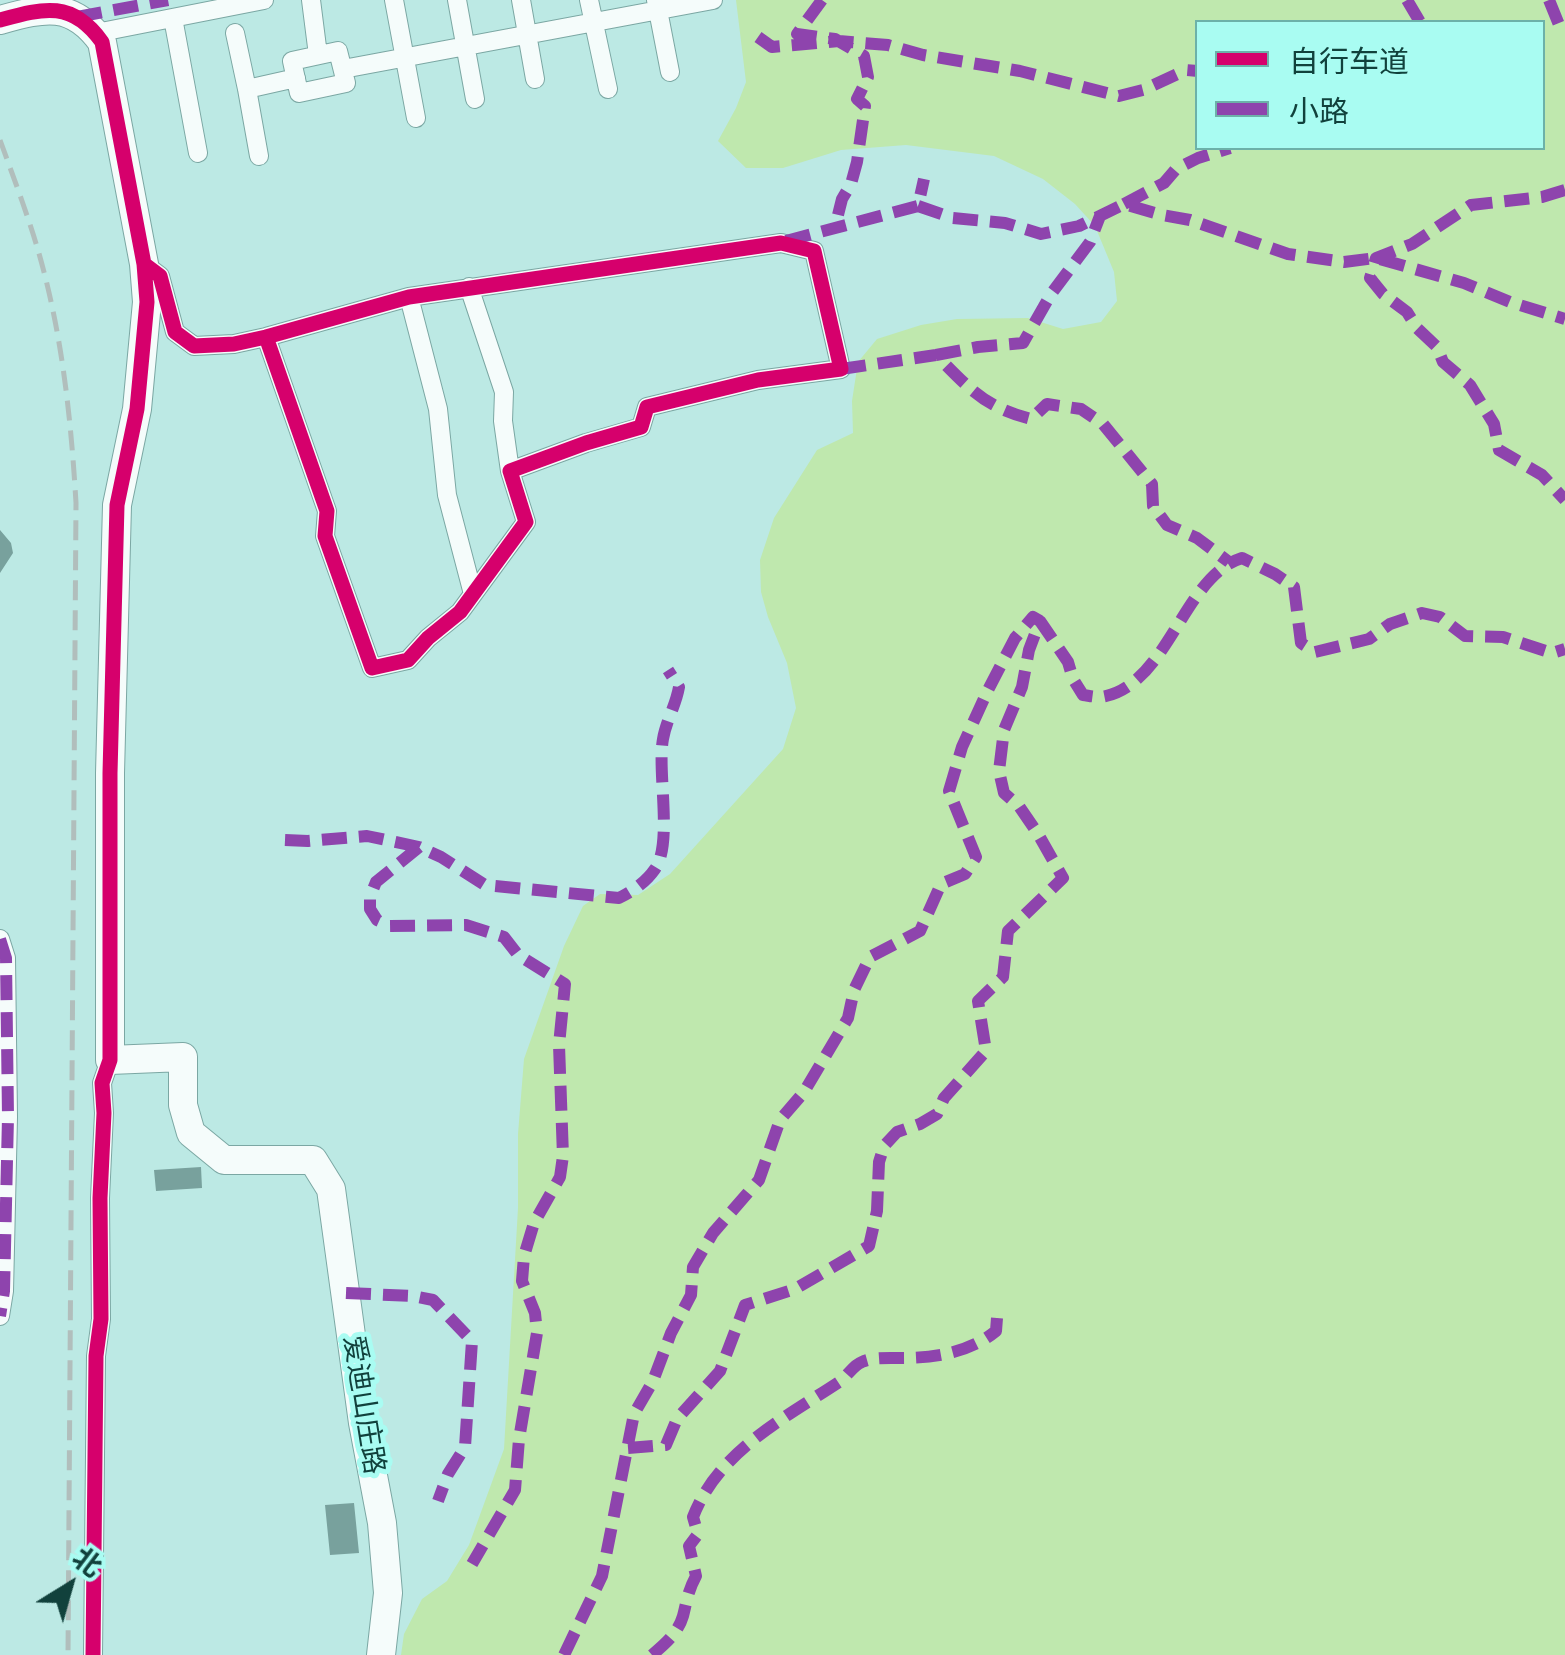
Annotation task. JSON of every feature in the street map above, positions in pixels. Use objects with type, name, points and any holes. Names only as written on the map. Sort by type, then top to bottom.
[{"type":"street","points":[[96,33],[264,0]]},
{"type":"street","points":[[311,0],[318,56]]},
{"type":"street","points":[[394,0],[416,118]]},
{"type":"street","points":[[457,0],[475,98]]},
{"type":"street","points":[[522,0],[535,80]]},
{"type":"street","points":[[589,0],[608,89]]},
{"type":"street","points":[[342,69],[594,22],[657,5],[713,0]]},
{"type":"street","points":[[657,5],[670,72]]},
{"type":"street","points":[[0,20],[43,8],[76,17],[92,27],[102,42],[144,264],[147,302],[137,408],[117,504],[110,773],[110,1060],[102,1083],[102,1319],[96,1356],[93,1655]]},
{"type":"street","points":[[173,18],[198,153]]},
{"type":"street","points":[[235,33],[258,156]]},
{"type":"street","points":[[338,51],[346,82],[300,93],[292,61],[318,56],[338,51]]},
{"type":"street","points":[[247,89],[296,78]]},
{"type":"street","points":[[144,264],[160,276],[175,332],[194,346],[266,337],[409,296],[782,243],[814,251],[841,369],[758,380],[647,407],[641,427],[510,471]]},
{"type":"street","points":[[266,337],[327,511],[324,536],[372,668],[408,660],[460,612],[526,522],[510,471],[503,421],[504,392],[469,288]]},
{"type":"street","points":[[409,296],[438,409],[447,495],[473,594]]},
{"type":"street","points":[[0,939],[6,958],[8,1117],[0,1316]]},
{"type":"street","name":"爱迪山庄路","points":[[110,1060],[183,1057],[183,1105],[191,1133],[224,1160],[313,1160],[330,1189],[363,1423],[382,1523],[388,1593],[381,1655]]},
{"type":"green space","points":[[736,0],[1565,0],[1565,1655],[401,1655],[404,1634],[422,1599],[447,1581],[469,1545],[504,1449],[524,1059],[564,946],[583,906],[600,894],[638,895],[670,874],[783,749],[796,708],[787,663],[761,592],[760,560],[774,518],[817,450],[853,433],[852,401],[858,362],[877,339],[957,319],[1028,318],[1063,329],[1101,322],[1117,301],[1114,272],[1095,226],[1043,179],[994,156],[906,145],[841,150],[783,168],[746,168],[718,141],[746,82]]},
{"type":"building","points":[[0,530],[11,543],[13,553],[0,573]]},
{"type":"building","points":[[201,1167],[202,1188],[156,1191],[154,1170]]},
{"type":"building","points":[[354,1503],[359,1553],[330,1555],[325,1505]]},
{"type":"railway","points":[[0,140],[34,236],[53,313],[68,407],[76,503],[68,1655]]},
{"type":"marked path","points":[[77,17],[168,0]]},
{"type":"marked path","points":[[822,0],[797,34],[835,39],[864,56],[868,77],[857,99],[865,106],[857,162],[835,227]]},
{"type":"marked path","points":[[1407,0],[1419,20]]},
{"type":"marked path","points":[[1549,0],[1560,27]]},
{"type":"marked path","points":[[758,37],[772,47],[839,41],[888,45],[923,55],[1020,71],[1119,96],[1143,90],[1186,70],[1195,71]]},
{"type":"marked path","points":[[1124,204],[1164,183],[1176,169],[1224,150]]},
{"type":"marked path","points":[[786,241],[918,206],[924,179]]},
{"type":"marked path","points":[[1565,190],[1542,197],[1471,205],[1412,244],[1376,258],[1370,278],[1407,312],[1437,347],[1443,362],[1470,385],[1494,424],[1499,450],[1542,475],[1565,500]]},
{"type":"marked path","points":[[918,206],[953,218],[1005,223],[1041,234],[1079,226],[1124,204],[1190,220],[1288,254],[1344,262],[1376,258],[1464,283],[1565,319]]},
{"type":"marked path","points":[[936,355],[1023,343],[1051,294],[1090,242],[1100,216]]},
{"type":"marked path","points":[[841,369],[936,355],[978,395],[1001,409],[1031,419],[1047,404],[1081,409],[1103,424],[1152,484],[1153,506],[1167,525],[1197,538],[1229,562]]},
{"type":"marked path","points":[[628,1448],[666,1445],[677,1419],[720,1371],[745,1305],[795,1289],[869,1246],[884,1146],[897,1132],[937,1114],[944,1098],[986,1051],[978,1001],[1003,977],[1008,931],[1063,878],[1019,806],[1004,793],[999,771],[1004,730],[1022,687],[1040,621],[1068,662],[1083,695],[1106,696],[1128,687],[1146,671],[1205,585],[1222,568],[1242,558],[1294,587],[1301,643],[1315,652],[1369,639],[1390,624],[1422,613],[1440,617],[1465,636],[1503,637],[1552,653],[1565,649]]},
{"type":"marked path","points":[[564,1655],[602,1576],[634,1414],[691,1295],[693,1267],[713,1233],[759,1180],[780,1120],[804,1092],[848,1018],[854,990],[870,957],[920,931],[941,884],[965,874],[976,857],[949,791],[962,747],[1015,638],[1033,617],[1040,621]]},
{"type":"marked path","points":[[285,840],[367,836],[419,847],[485,885],[619,898],[648,878],[660,858],[664,825],[663,739],[679,687],[668,670]]},
{"type":"marked path","points":[[419,847],[376,882],[370,909],[377,920],[390,926],[466,925],[504,937],[518,955],[565,984],[559,1045],[563,1156],[560,1177],[534,1223],[524,1256],[522,1281],[535,1313],[537,1333],[519,1439],[515,1490],[472,1564]]},
{"type":"marked path","points":[[0,939],[6,958],[8,1117],[0,1316]]},
{"type":"marked path","points":[[346,1293],[433,1300],[472,1341],[465,1447],[448,1474],[438,1501]]},
{"type":"marked path","points":[[652,1655],[678,1628],[696,1576],[689,1546],[698,1534],[693,1517],[704,1494],[735,1455],[866,1360],[913,1358],[963,1349],[996,1331],[997,1318]]},
{"type":"cycle path","points":[[0,20],[30,12],[68,13],[80,19],[102,42],[144,264],[147,302],[137,409],[117,505],[110,773],[110,1060],[102,1083],[93,1655]]},
{"type":"cycle path","points":[[144,264],[160,276],[175,332],[194,346],[266,337],[409,297],[781,243],[814,251],[841,369],[758,380],[647,407],[641,427],[510,471],[526,522],[460,612],[408,660],[372,668],[325,536],[327,511],[266,337]]}]
